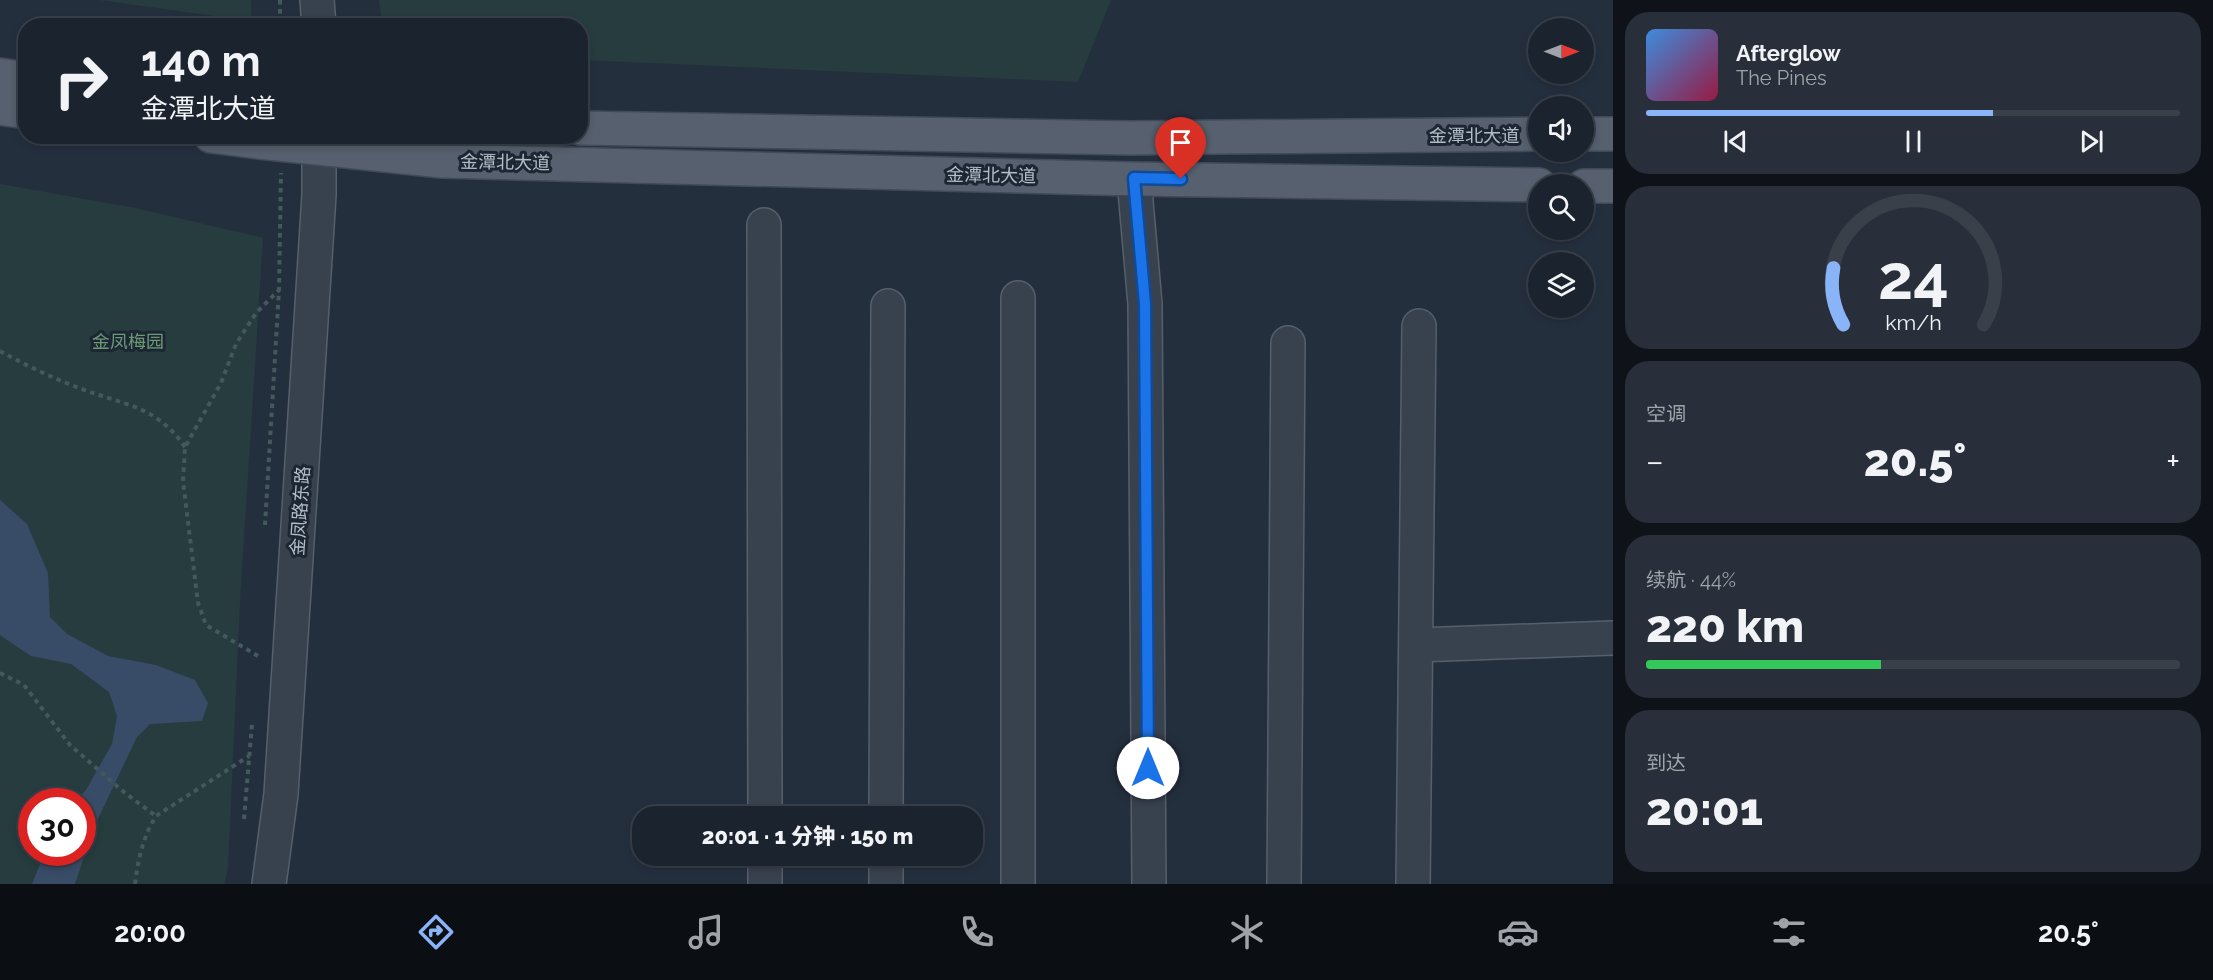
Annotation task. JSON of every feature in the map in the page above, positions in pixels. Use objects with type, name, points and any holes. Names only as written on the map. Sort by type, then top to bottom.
[{"type":"main road","points":[[0,75],[18,78]]},
{"type":"main road","points":[[0,108],[18,111]]},
{"type":"main road","name":"金潭北大道","points":[[588,128],[1130,138],[1528,134]]},
{"type":"main road","points":[[1594,134],[1613,134]]},
{"type":"main road","name":"金潭北大道","points":[[278,144],[442,161],[1134,178],[1528,185]]},
{"type":"main road","points":[[1594,186],[1613,186]]},
{"type":"street","points":[[317,0],[318,18]]},
{"type":"street","name":"金凤路东路","points":[[269,884],[282,782],[319,195],[319,144]]},
{"type":"street","points":[[1134,178],[1145,304],[1149,884]]},
{"type":"street","points":[[764,225],[765,806]]},
{"type":"street","points":[[1018,298],[1018,884]]},
{"type":"street","points":[[886,806],[888,306]]},
{"type":"street","points":[[1413,884],[1419,326]]},
{"type":"street","points":[[1284,884],[1288,343]]},
{"type":"street","points":[[1417,645],[1613,638]]},
{"type":"street","points":[[765,866],[765,884]]},
{"type":"street","points":[[886,866],[886,884]]},
{"type":"path","points":[[279,0],[280,18]]},
{"type":"path","points":[[265,533],[279,290],[281,167]]},
{"type":"path","points":[[258,656],[206,625],[198,603],[183,481],[185,447],[221,383],[236,344],[256,313],[279,290]]},
{"type":"path","points":[[0,351],[80,388],[154,416],[173,429],[185,447]]},
{"type":"path","points":[[257,667],[259,645]]},
{"type":"path","points":[[0,674],[24,685],[70,746],[125,794],[156,816]]},
{"type":"path","points":[[244,827],[252,722]]},
{"type":"path","points":[[135,884],[147,831],[156,816],[250,756]]},
{"type":"green space","points":[[99,0],[251,0],[251,18],[229,18]]},
{"type":"green space","points":[[379,0],[1111,0],[1078,82],[588,60],[588,18],[381,18]]},
{"type":"green space","name":"金凤梅园","points":[[0,184],[136,208],[263,238],[240,602],[228,869],[224,884],[0,884]]},
{"type":"water","points":[[0,500],[27,524],[48,573],[50,617],[67,634],[108,656],[156,665],[195,680],[208,703],[202,721],[150,724],[137,737],[96,823],[96,788],[87,788],[112,744],[117,716],[109,692],[71,664],[31,656],[0,635]]},
{"type":"water","points":[[39,866],[81,866],[75,884],[32,884]]},
{"type":"route","points":[[1148,768],[1145,304],[1134,178],[1181,179]]}]
